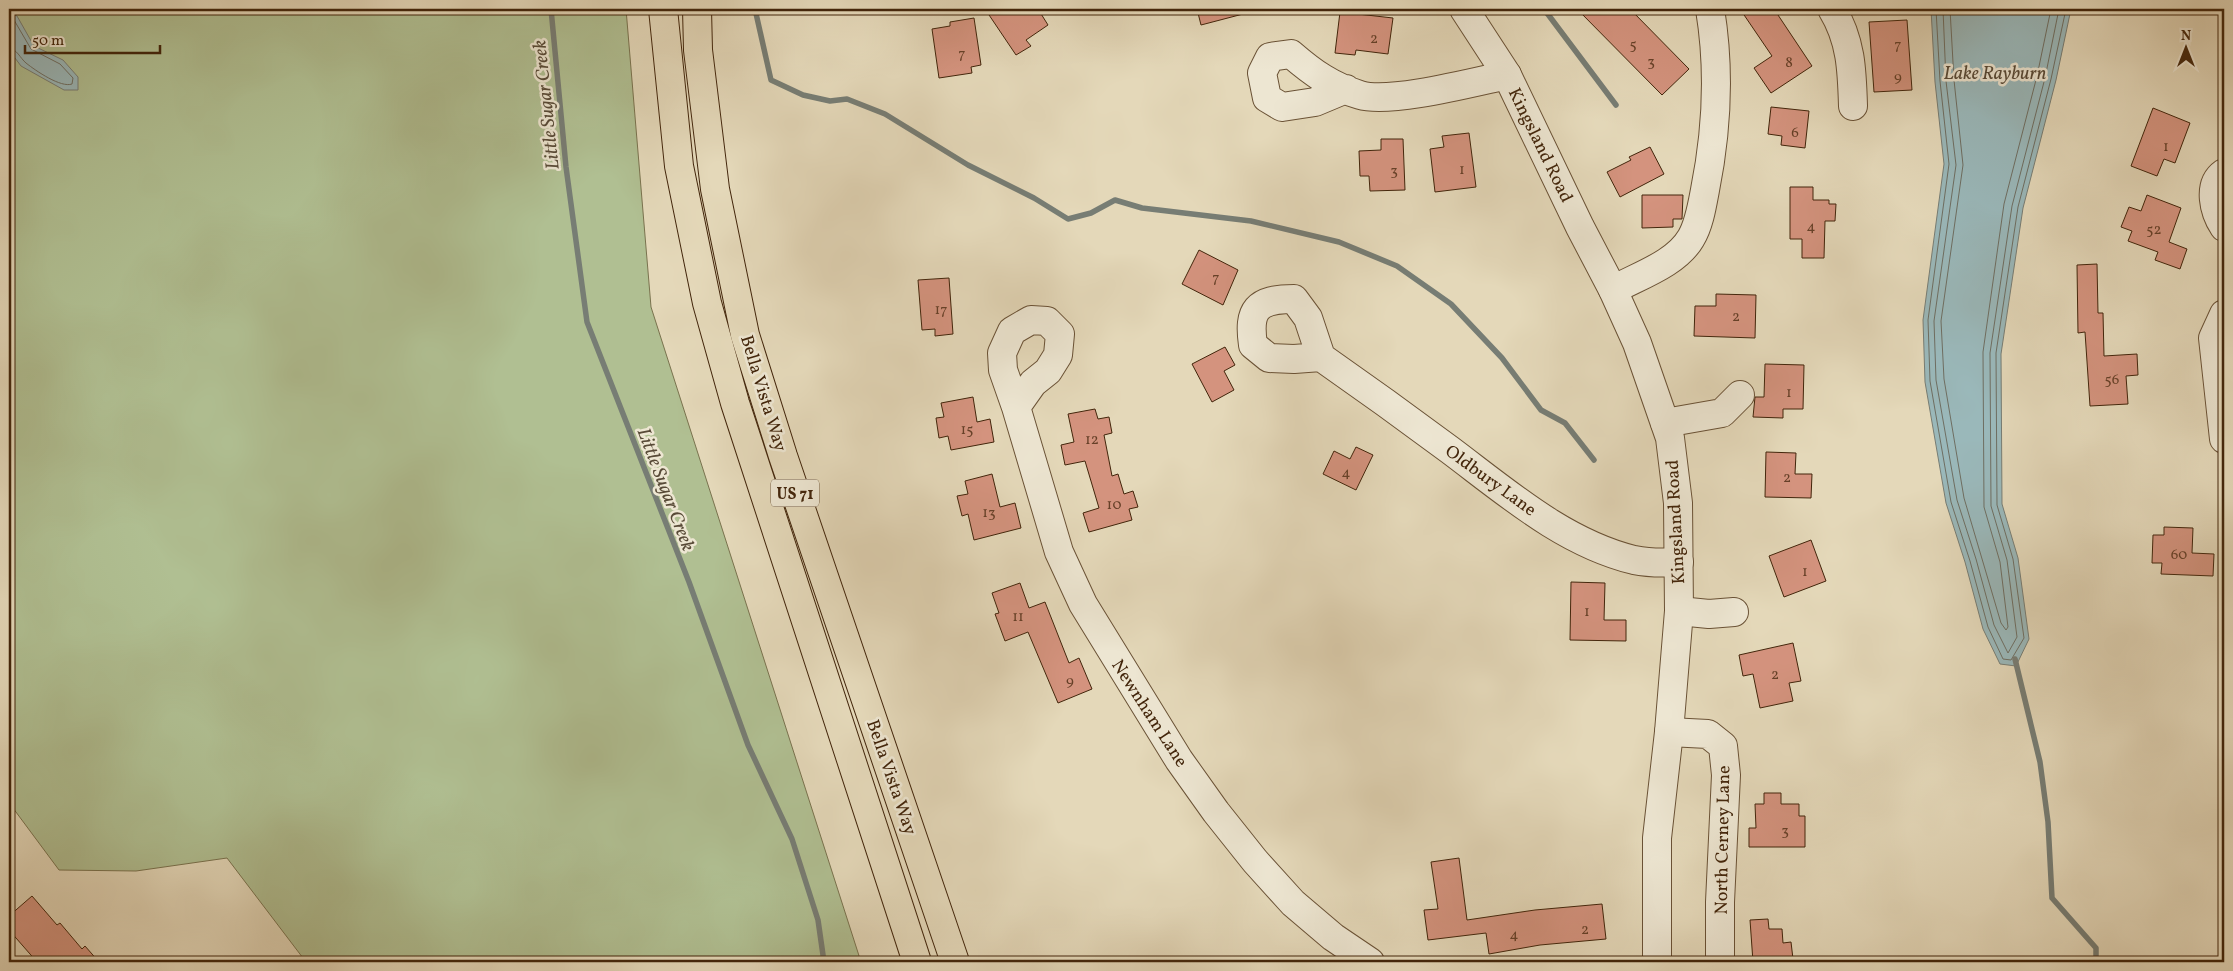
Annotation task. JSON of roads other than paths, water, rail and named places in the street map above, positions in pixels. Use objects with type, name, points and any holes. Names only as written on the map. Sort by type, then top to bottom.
[{"type":"main road","name":"Bella Vista Way","points":[[663,9],[670,96],[679,166],[707,303],[735,403],[917,962]]},
{"type":"main road","name":"Bella Vista Way","points":[[697,9],[698,50],[715,189],[745,335],[783,456],[956,962]]},
{"type":"street","name":"Kingsland Road","points":[[1464,9],[1507,75],[1638,343],[1670,438],[1678,503],[1678,611],[1669,732],[1657,838],[1657,962]]},
{"type":"street","points":[[1612,290],[1674,258],[1691,238],[1701,210],[1715,130],[1717,84],[1710,9]]},
{"type":"street","points":[[1832,9],[1843,28],[1852,66],[1853,106]]},
{"type":"street","points":[[1346,89],[1361,96],[1398,96],[1507,75]]},
{"type":"street","points":[[2224,173],[2215,184],[2214,197],[2219,219],[2224,226]]},
{"type":"street","points":[[2224,314],[2213,338],[2224,439]]},
{"type":"street","name":"Oldbury Lane","points":[[1321,357],[1523,504],[1562,530],[1600,549],[1634,560],[1654,563],[1679,562]]},
{"type":"street","points":[[1665,424],[1722,413],[1740,395]]},
{"type":"street","name":"Newnham Lane","points":[[1016,407],[1042,500],[1063,560],[1088,612],[1179,760],[1216,812],[1293,904],[1333,937],[1370,962]]},
{"type":"street","points":[[1678,611],[1709,614],[1734,612]]},
{"type":"street","name":"North Cerney Lane","points":[[1669,732],[1708,734],[1723,746],[1726,775],[1720,902],[1720,962]]},
{"type":"water","name":"Lake Rayburn","points":[[1931,9],[2071,9],[2056,80],[2023,208],[2001,354],[2002,504],[2018,558],[2029,639],[2016,666],[2000,664],[1983,629],[1965,562],[1946,503],[1925,382],[1923,320],[1944,164],[1935,82]]},
{"type":"water","points":[[9,12],[17,16],[34,46],[63,60],[78,77],[78,90],[64,90],[21,66],[9,50]]},
{"type":"waterway","name":"Little Sugar Creek","points":[[551,9],[566,167],[587,322],[689,582],[748,745],[792,839],[818,920],[824,962]]},
{"type":"waterway","points":[[755,9],[771,80],[803,95],[830,101],[847,99],[885,114],[968,165],[1034,198],[1068,219],[1091,213],[1115,200],[1142,208],[1251,221],[1339,242],[1397,266],[1451,304],[1502,358],[1541,410],[1565,423],[1594,460]]},
{"type":"waterway","points":[[1544,9],[1616,105]]},
{"type":"waterway","points":[[2015,659],[2040,762],[2048,822],[2052,898],[2096,948],[2096,962]]}]
